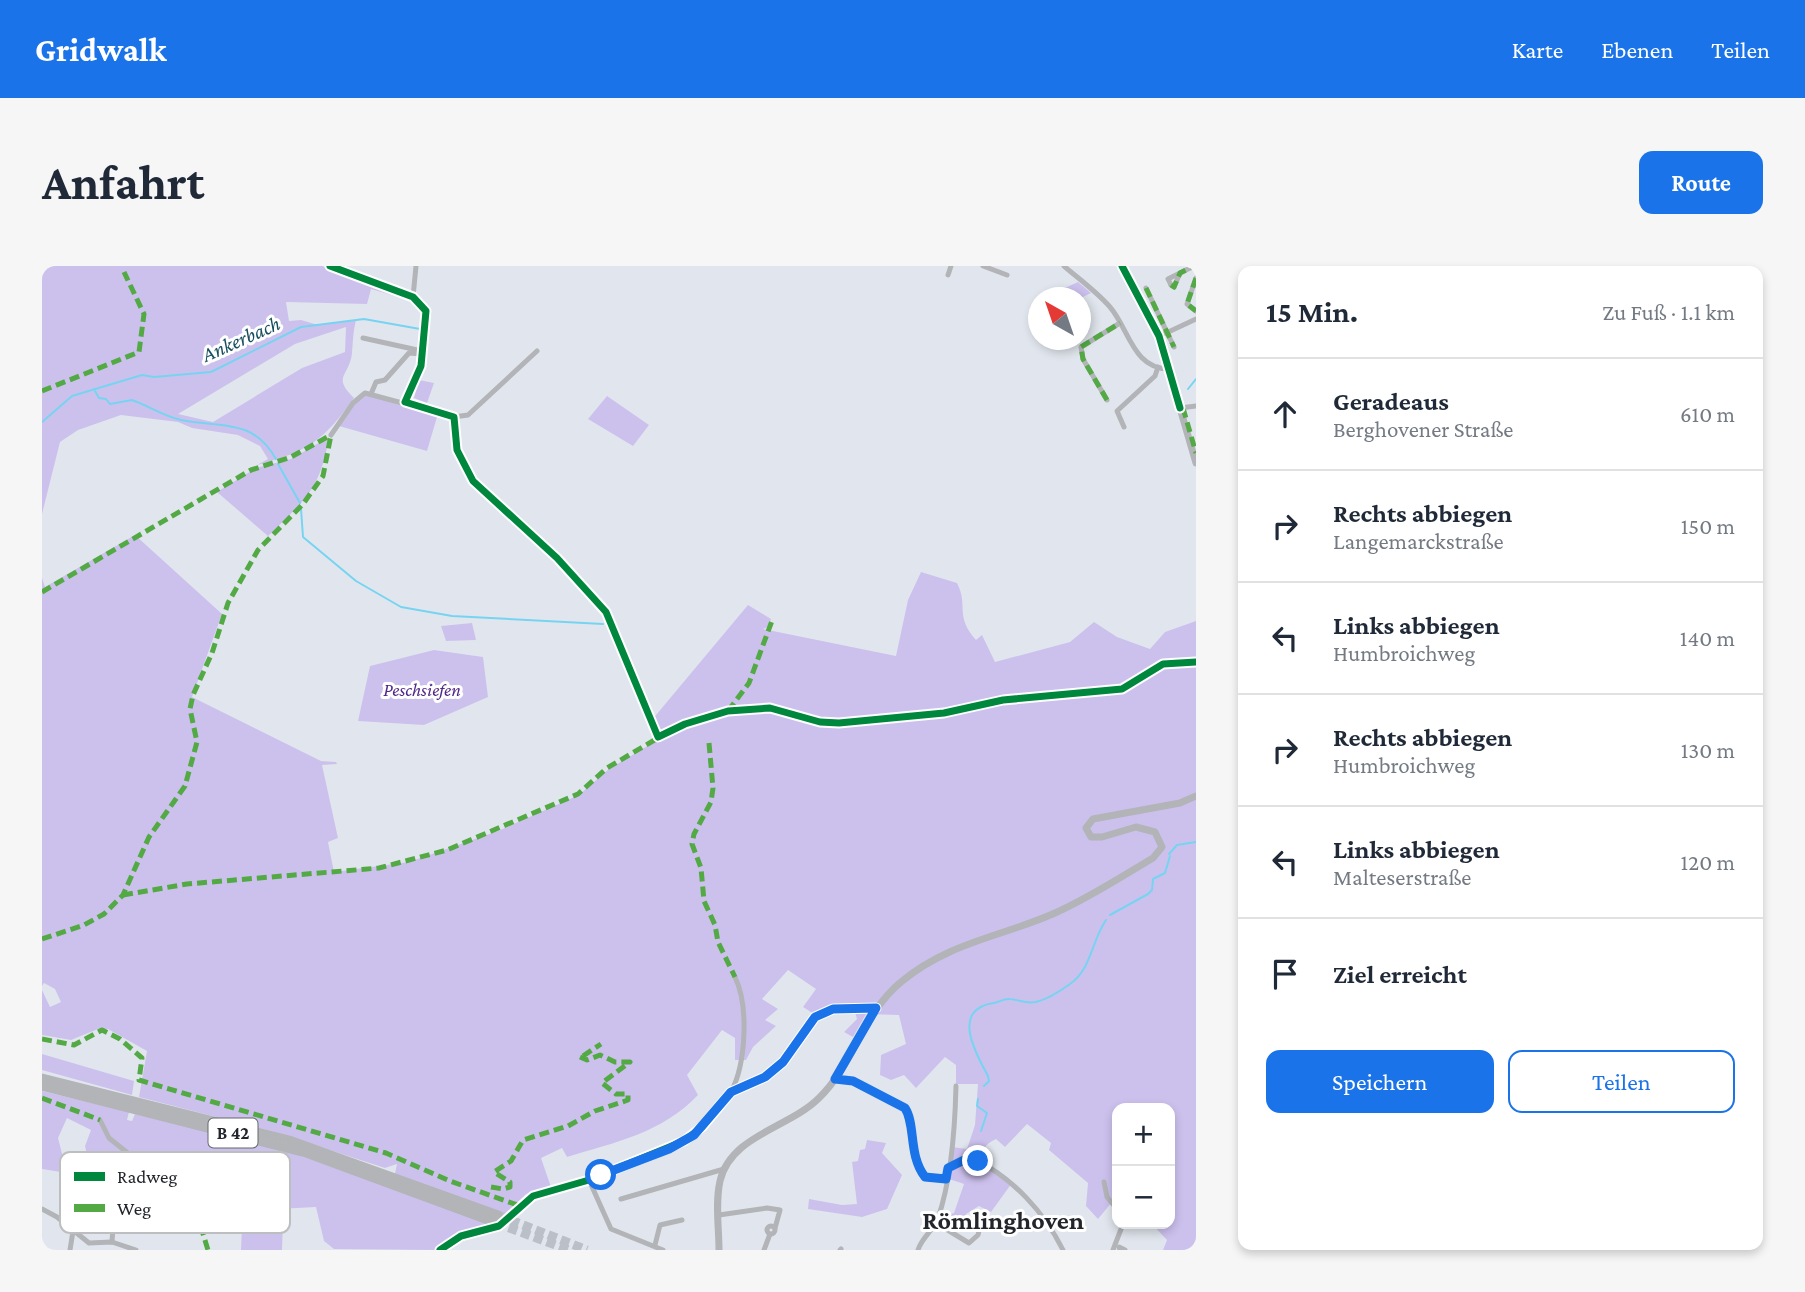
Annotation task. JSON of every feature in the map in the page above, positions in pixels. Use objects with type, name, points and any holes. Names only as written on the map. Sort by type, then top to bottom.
[{"type":"highway","name":"B 42","points":[[42,1078],[289,1140],[497,1219],[306,1153],[42,1086]]},
{"type":"main road","points":[[1122,266],[1158,337],[1196,463]]},
{"type":"main road","points":[[719,1250],[719,1186],[724,1169],[744,1146],[807,1109],[835,1079],[876,1008],[900,983],[923,965],[979,937],[1054,913],[1153,858],[1162,847],[1156,832],[1136,827],[1096,838],[1088,835],[1087,825],[1103,816],[1173,804],[1196,796]]},
{"type":"street","points":[[330,266],[413,297],[426,311],[419,373],[405,402]]},
{"type":"street","points":[[413,297],[416,266]]},
{"type":"street","points":[[947,275],[951,266]]},
{"type":"street","points":[[983,266],[1007,275]]},
{"type":"street","points":[[1064,266],[1111,308],[1136,352],[1158,367],[1169,369]]},
{"type":"street","points":[[1180,273],[1193,266],[1196,276],[1187,304],[1196,311]]},
{"type":"street","points":[[1146,288],[1174,347]]},
{"type":"street","points":[[1158,337],[1196,319]]},
{"type":"street","points":[[1107,400],[1083,359],[1081,347],[1120,323]]},
{"type":"street","points":[[363,338],[422,353]]},
{"type":"street","points":[[331,435],[361,395],[371,394],[394,403],[405,402],[454,417],[468,415],[537,351]]},
{"type":"street","points":[[371,394],[376,382],[385,380],[409,353],[422,353]]},
{"type":"street","points":[[1124,427],[1117,411],[1155,376],[1158,367]]},
{"type":"street","points":[[1180,408],[1196,406]]},
{"type":"street","points":[[731,1092],[744,1029],[742,992],[735,977]]},
{"type":"street","points":[[440,1250],[461,1236],[499,1226],[533,1196],[589,1180],[684,1141],[702,1126],[731,1092],[773,1072],[791,1053],[815,1017],[833,1009],[876,1008]]},
{"type":"street","points":[[835,1079],[853,1081],[905,1108],[909,1115],[912,1145],[922,1175],[946,1179]]},
{"type":"street","points":[[918,1250],[924,1236],[936,1223],[948,1168],[956,1086]]},
{"type":"street","points":[[100,1120],[108,1138],[126,1152]]},
{"type":"street","points":[[948,1168],[964,1160],[974,1160],[1012,1183],[1055,1233],[1063,1250]]},
{"type":"street","points":[[621,1199],[724,1169]]},
{"type":"street","points":[[589,1180],[611,1229],[663,1250]]},
{"type":"street","points":[[1104,1182],[1107,1197],[1112,1203]]},
{"type":"street","points":[[719,1215],[767,1208],[780,1210],[764,1250]]},
{"type":"street","points":[[42,1209],[60,1219]]},
{"type":"street","points":[[655,1245],[661,1224],[682,1220]]},
{"type":"street","points":[[936,1223],[969,1243],[978,1235],[980,1227]]},
{"type":"street","points":[[1118,1249],[1122,1229]]},
{"type":"street","points":[[76,1233],[95,1245],[112,1242],[136,1250]]},
{"type":"street","points":[[112,1242],[113,1233]]},
{"type":"green space","points":[[42,266],[322,266],[412,301],[371,289],[367,304],[286,302],[289,321],[301,320],[318,325],[356,320],[351,361],[343,380],[347,391],[354,398],[333,425],[302,449],[257,465],[268,459],[260,446],[238,435],[192,428],[178,422],[121,415],[78,430],[60,442],[42,514]],"holes":[[[346,327],[345,352],[302,368],[213,422],[178,414],[295,344]]]},
{"type":"green space","points":[[1078,282],[1084,287],[1067,287]]},
{"type":"green space","points":[[419,380],[434,383],[427,403],[414,398]]},
{"type":"green space","points":[[365,394],[437,417],[427,451],[339,426],[358,399]]},
{"type":"green space","points":[[607,396],[649,425],[633,446],[588,419]]},
{"type":"green space","points":[[329,437],[316,482],[301,503],[268,536],[217,492],[256,468],[291,459]]},
{"type":"green space","points":[[135,535],[222,614],[192,697],[321,761],[336,762],[337,764],[322,765],[338,838],[328,842],[334,872],[409,862],[498,831],[579,795],[609,769],[659,739],[651,721],[748,605],[771,619],[768,627],[763,629],[896,656],[908,600],[921,572],[957,583],[965,624],[976,640],[982,635],[995,662],[1070,642],[1094,622],[1117,637],[1150,649],[1165,632],[1196,621],[1196,1250],[1163,1250],[1167,1240],[1157,1229],[1175,1229],[1175,1103],[1112,1103],[1112,1202],[1098,1219],[1086,1206],[1088,1183],[1049,1150],[1051,1143],[1027,1124],[1005,1147],[996,1139],[987,1145],[981,1154],[978,1162],[1012,1183],[991,1212],[979,1206],[966,1214],[967,1221],[963,1223],[956,1219],[948,1228],[941,1223],[946,1215],[954,1213],[964,1184],[946,1178],[952,1147],[967,1149],[975,1125],[978,1084],[956,1084],[956,1065],[945,1057],[916,1088],[904,1075],[891,1080],[880,1075],[881,1055],[906,1044],[899,1015],[866,1014],[853,1037],[844,1032],[857,1019],[853,1005],[826,1008],[814,1014],[803,1007],[816,989],[788,970],[762,999],[778,1009],[765,1020],[776,1026],[753,1047],[746,1060],[735,1060],[735,1038],[722,1030],[687,1075],[698,1095],[669,1119],[620,1141],[567,1157],[562,1148],[541,1158],[551,1187],[526,1194],[492,1227],[466,1230],[445,1240],[435,1250],[334,1249],[324,1241],[316,1207],[290,1208],[290,1152],[392,1188],[397,1164],[385,1168],[271,1131],[139,1097],[147,1051],[108,1029],[98,1029],[71,1040],[42,1035],[42,990],[50,1007],[61,1002],[55,989],[44,983],[42,986],[42,578],[45,587]]},
{"type":"green space","points":[[472,623],[476,640],[446,641],[441,626]]},
{"type":"green space","name":"Peschsiefen","points":[[434,650],[483,657],[488,697],[424,725],[358,721],[370,666]]},
{"type":"green space","points":[[42,1054],[134,1081],[132,1095],[42,1070]]},
{"type":"green space","points":[[42,1091],[129,1112],[127,1120],[132,1121],[135,1114],[289,1152],[86,1152],[85,1146],[91,1130],[67,1118],[58,1138],[62,1152],[60,1172],[42,1169]]},
{"type":"green space","points":[[867,1140],[886,1143],[882,1153],[902,1175],[887,1209],[862,1217],[808,1209],[809,1199],[842,1205],[857,1204],[852,1162],[858,1161],[860,1150],[865,1149]]},
{"type":"green space","points":[[242,1233],[283,1233],[282,1250],[241,1250]]},
{"type":"waterway","name":"Ankerbach","points":[[42,422],[72,396],[142,375],[154,377],[211,372],[301,327],[364,319],[420,329]]},
{"type":"waterway","points":[[1188,389],[1196,379]]},
{"type":"waterway","name":"Peschsiefen","points":[[95,391],[99,398],[106,399],[110,404],[132,400],[174,418],[247,431],[267,446],[276,459]]},
{"type":"waterway","name":"Peschsiefen","points":[[278,464],[300,503]]},
{"type":"waterway","name":"Peschsiefen","points":[[301,509],[303,537],[356,581],[401,607],[452,616],[603,624]]},
{"type":"waterway","points":[[1169,854],[1177,845],[1196,842]]},
{"type":"waterway","points":[[1110,915],[1148,894],[1152,890],[1153,879],[1165,873],[1170,856]]},
{"type":"waterway","points":[[984,1086],[989,1081],[988,1076],[970,1034],[973,1014],[981,1007],[1006,999],[1036,1002],[1066,987],[1083,970],[1106,920]]},
{"type":"waterway","points":[[978,1099],[977,1106],[987,1113],[981,1131]]},
{"type":"tunnel","points":[[498,1215],[587,1250]]},
{"type":"tunnel","points":[[496,1223],[569,1250]]},
{"type":"marked path","points":[[1171,285],[1174,287],[1180,273],[1194,266]]},
{"type":"marked path","points":[[42,391],[139,352],[144,314],[124,272]]},
{"type":"marked path","points":[[1196,278],[1187,304],[1196,311]]},
{"type":"marked path","points":[[1146,288],[1174,347]]},
{"type":"marked path","points":[[1107,400],[1083,359],[1081,347],[1120,323]]},
{"type":"marked path","points":[[1183,408],[1196,453]]},
{"type":"marked path","points":[[42,592],[251,470],[291,457],[331,435]]},
{"type":"marked path","points":[[42,939],[84,925],[104,914],[123,895],[149,837],[185,786],[197,742],[190,709],[193,695],[212,653],[228,603],[258,550],[303,504],[323,476],[331,435]]},
{"type":"marked path","points":[[728,711],[749,683],[773,618]]},
{"type":"marked path","points":[[123,895],[187,884],[379,868],[447,850],[578,794],[607,768],[663,735]]},
{"type":"marked path","points":[[709,743],[713,788],[711,802],[694,834],[692,844],[701,868],[704,901],[715,925],[718,942],[735,977]]},
{"type":"marked path","points":[[42,1039],[74,1045],[102,1030],[120,1039],[142,1058],[139,1080],[386,1153],[450,1181],[520,1206]]},
{"type":"marked path","points":[[583,1056],[601,1044]]},
{"type":"marked path","points":[[491,1187],[510,1187],[510,1182],[494,1172],[511,1161],[523,1140],[568,1126],[595,1111],[628,1100],[628,1094],[616,1094],[602,1083],[630,1062],[615,1062],[600,1055],[587,1060],[580,1057]]},
{"type":"marked path","points":[[42,1098],[100,1120]]},
{"type":"marked path","points":[[203,1233],[208,1250]]},
{"type":"cycle path","points":[[330,266],[413,297],[426,311],[421,366],[405,402],[454,417],[457,450],[473,481],[557,558],[606,612],[658,737],[685,724],[728,711],[770,708],[820,722],[839,723],[944,713],[1003,700],[1122,689],[1163,664],[1196,662]]},
{"type":"cycle path","points":[[1122,266],[1159,336],[1180,408]]},
{"type":"cycle path","points":[[440,1250],[461,1236],[499,1226],[533,1196],[589,1180],[684,1141],[702,1127],[731,1092],[765,1077],[783,1062],[815,1017],[833,1009],[876,1008]]},
{"type":"district","name":"Römlinghoven","points":[[1003,1220]]},
{"type":"route","points":[[601,1175],[669,1149],[694,1135],[731,1092],[773,1072],[791,1053],[815,1017],[833,1009],[853,1007],[876,1008],[835,1079],[853,1081],[905,1108],[909,1115],[912,1145],[919,1169],[925,1177],[946,1179],[948,1168],[964,1160],[978,1161]]}]
